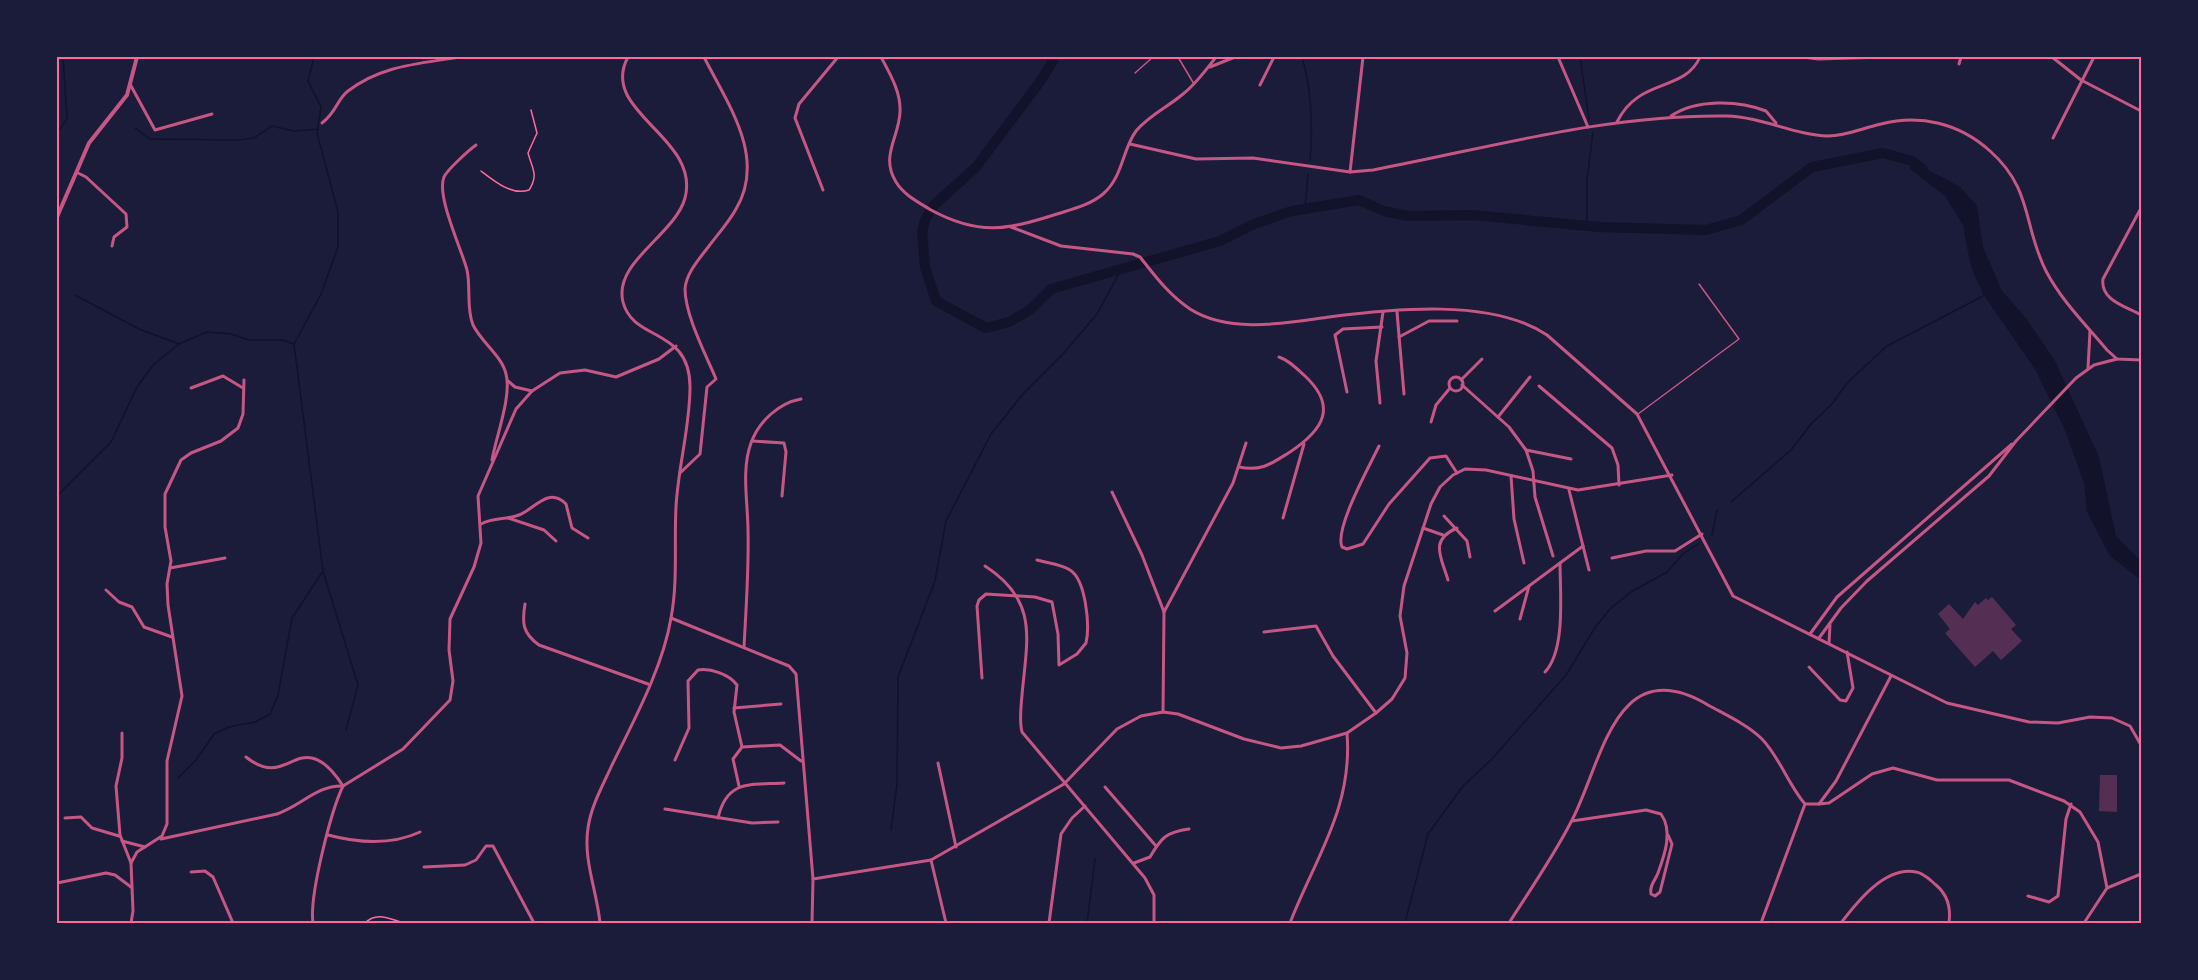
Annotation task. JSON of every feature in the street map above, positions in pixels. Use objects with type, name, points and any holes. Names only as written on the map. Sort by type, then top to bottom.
[{"type":"street","points":[[57,217],[78,173],[88,143],[121,103],[130,84],[137,57]]},
{"type":"street","points":[[322,123],[336,111],[348,91],[381,72],[417,62],[459,57]]},
{"type":"street","points":[[600,923],[589,863],[589,818],[648,684],[671,618],[680,473],[690,377],[686,363],[676,346],[637,323],[627,313],[623,300],[627,274],[638,259],[664,234],[683,205],[687,176],[684,163],[675,151],[632,105],[623,80],[627,58],[622,57]]},
{"type":"street","points":[[680,473],[700,454],[704,397],[710,382],[716,379],[688,305],[686,282],[694,265],[736,209],[743,194],[749,169],[744,139],[704,57]]},
{"type":"street","points":[[823,190],[795,118],[799,104],[838,57]]},
{"type":"street","points":[[881,57],[900,102],[900,117],[889,154],[891,170],[902,190],[917,202],[950,220],[980,229],[1011,227],[1077,208],[1102,195],[1118,175],[1130,144],[1146,120],[1194,84],[1216,57]]},
{"type":"street","points":[[1208,67],[1235,57]]},
{"type":"street","points":[[1260,85],[1274,57]]},
{"type":"street","points":[[1350,172],[1363,57]]},
{"type":"street","points":[[1558,57],[1588,127]]},
{"type":"street","points":[[1617,122],[1628,103],[1635,97],[1687,75],[1696,66],[1700,57]]},
{"type":"street","points":[[1803,57],[1818,59],[1886,57]]},
{"type":"street","points":[[1959,64],[1961,57]]},
{"type":"street","points":[[2052,57],[2081,80],[2141,111]]},
{"type":"street","points":[[2053,138],[2094,57]]},
{"type":"street","points":[[130,84],[155,130],[212,114]]},
{"type":"street","points":[[1670,117],[1689,106],[1732,104],[1766,111],[1776,123]]},
{"type":"street","points":[[1130,144],[1196,159],[1266,159],[1350,172],[1373,170],[1617,122],[1670,117],[1742,116],[1827,136],[1903,120],[1921,120],[1957,129],[1980,143],[2002,162],[2018,184],[2046,271],[2090,329],[2117,359]]},
{"type":"street","points":[[476,145],[447,172],[442,184],[450,222],[467,269],[471,319],[478,335],[504,367],[507,380],[506,399],[492,464]]},
{"type":"street","points":[[78,173],[86,177],[126,214],[127,227],[114,237],[112,246]]},
{"type":"street","points":[[2141,208],[2102,283],[2105,295],[2141,315]]},
{"type":"street","points":[[1011,227],[1061,246],[1133,254],[1140,257],[1155,278],[1191,309],[1214,319],[1277,324],[1383,312],[1453,309],[1533,325],[1547,334],[1637,414],[1733,596],[1947,703],[2029,722],[2058,723],[2090,717],[2112,718],[2130,726],[2141,745]]},
{"type":"street","points":[[1397,311],[1404,394]]},
{"type":"street","points":[[1380,404],[1376,361],[1383,312]]},
{"type":"street","points":[[1399,337],[1430,321],[1457,321]]},
{"type":"street","points":[[1347,392],[1335,335],[1343,329],[1382,327]]},
{"type":"street","points":[[2088,368],[2090,329]]},
{"type":"street","points":[[158,839],[277,814],[294,807],[326,787],[344,786],[403,749],[450,700],[453,681],[449,650],[450,619],[478,553],[482,524],[478,496],[516,409],[532,391],[550,378],[572,370],[620,376],[659,359],[676,346]]},
{"type":"street","points":[[1239,467],[1250,469],[1267,467],[1304,442],[1323,417],[1323,400],[1315,385],[1294,365],[1279,357]]},
{"type":"street","points":[[1431,422],[1436,405],[1450,388],[1451,380],[1461,380],[1482,358]]},
{"type":"street","points":[[1810,634],[1837,597],[1982,468],[2016,441],[2088,368],[2117,359],[2141,360]]},
{"type":"street","points":[[191,388],[223,376],[243,388]]},
{"type":"street","points":[[1498,417],[1530,377]]},
{"type":"street","points":[[507,380],[515,387],[532,391]]},
{"type":"street","points":[[1461,380],[1462,385],[1520,439],[1526,450],[1534,482],[1534,497],[1553,556]]},
{"type":"street","points":[[130,863],[137,852],[158,839],[165,831],[168,818],[167,761],[182,689],[174,661],[167,591],[171,555],[165,527],[167,486],[176,467],[186,456],[221,441],[238,428],[243,414],[244,381]]},
{"type":"street","points":[[1450,388],[1458,390],[1462,385]]},
{"type":"street","points":[[1539,386],[1612,448],[1618,465],[1619,485]]},
{"type":"street","points":[[744,647],[748,530],[747,473],[752,441],[777,408],[801,399]]},
{"type":"street","points":[[752,441],[784,442],[786,452],[782,495]]},
{"type":"street","points":[[1819,639],[1867,581],[1989,476],[2016,441]]},
{"type":"street","points":[[1283,518],[1304,442]]},
{"type":"street","points":[[1164,612],[1239,467],[1246,443]]},
{"type":"street","points":[[1379,446],[1354,498],[1339,540],[1342,547],[1347,549],[1363,544],[1389,504],[1430,458],[1446,456],[1457,473]]},
{"type":"street","points":[[1526,450],[1571,459]]},
{"type":"street","points":[[813,879],[932,860],[1064,784],[1117,729],[1141,716],[1163,712],[1188,717],[1264,745],[1281,748],[1301,746],[1347,733],[1392,699],[1405,678],[1408,667],[1400,627],[1402,597],[1435,495],[1447,480],[1457,473],[1474,469],[1569,490],[1619,485],[1671,476]]},
{"type":"street","points":[[1511,476],[1514,519],[1524,563]]},
{"type":"street","points":[[1569,490],[1589,570]]},
{"type":"street","points":[[1112,492],[1152,579],[1164,612],[1163,712]]},
{"type":"street","points":[[482,524],[493,518],[518,516],[545,497],[558,498],[566,504],[572,528],[588,538]]},
{"type":"street","points":[[1444,516],[1467,541],[1470,557]]},
{"type":"street","points":[[503,517],[544,530],[556,541]]},
{"type":"street","points":[[1423,528],[1443,535],[1457,528]]},
{"type":"street","points":[[1612,558],[1646,551],[1675,550],[1702,534]]},
{"type":"street","points":[[1443,535],[1439,551],[1448,580]]},
{"type":"street","points":[[1495,611],[1583,546]]},
{"type":"street","points":[[170,568],[225,558]]},
{"type":"street","points":[[982,678],[977,620],[979,600],[992,593],[1043,598],[1052,602],[1058,634],[1058,664],[1064,664],[1083,648],[1087,639],[1081,584],[1068,568],[1037,560]]},
{"type":"street","points":[[1545,672],[1553,661],[1558,633],[1560,563]]},
{"type":"street","points":[[985,566],[1004,580],[1018,596],[1026,614],[1020,724],[1027,741],[1134,863],[1154,895],[1154,923]]},
{"type":"street","points":[[1520,619],[1529,586]]},
{"type":"street","points":[[106,590],[118,602],[132,607],[144,627],[172,637]]},
{"type":"street","points":[[525,604],[522,624],[528,635],[539,645],[648,684]]},
{"type":"street","points":[[671,618],[789,666],[796,674],[813,879],[812,923]]},
{"type":"street","points":[[1829,643],[1832,621]]},
{"type":"street","points":[[1264,632],[1316,627],[1333,656],[1376,713]]},
{"type":"street","points":[[1809,667],[1840,700],[1846,701],[1853,688],[1847,652]]},
{"type":"street","points":[[675,760],[689,728],[688,681],[692,675],[705,669],[735,681],[737,689],[734,708],[742,747],[733,759],[739,786]]},
{"type":"street","points":[[1819,804],[1836,781],[1892,676]]},
{"type":"street","points":[[1509,923],[1572,821],[1608,733],[1636,699],[1658,690],[1686,694],[1754,732],[1771,750],[1805,804]]},
{"type":"street","points":[[734,708],[780,704]]},
{"type":"street","points":[[122,733],[122,758],[116,786],[121,839],[130,863],[131,923]]},
{"type":"street","points":[[1290,923],[1335,823],[1347,754],[1347,733]]},
{"type":"street","points":[[742,747],[780,745],[803,762]]},
{"type":"street","points":[[246,757],[258,765],[273,767],[282,767],[306,758],[315,758],[334,772],[344,786]]},
{"type":"street","points":[[938,763],[956,847]]},
{"type":"street","points":[[1805,804],[1829,803],[1872,774],[1893,768],[1937,780],[2009,780],[2071,804],[2085,818],[2095,836],[2107,888]]},
{"type":"street","points":[[718,818],[727,796],[739,786],[784,783]]},
{"type":"street","points":[[313,923],[313,911],[328,836],[344,786]]},
{"type":"street","points":[[1105,787],[1156,846]]},
{"type":"street","points":[[1761,923],[1805,804]]},
{"type":"street","points":[[2028,896],[2049,902],[2058,896],[2066,819],[2071,804]]},
{"type":"street","points":[[1049,923],[1061,834],[1072,818],[1085,806]]},
{"type":"street","points":[[665,809],[752,823],[778,822]]},
{"type":"street","points":[[1572,821],[1653,810],[1661,814],[1666,820],[1668,836],[1672,844],[1660,892],[1655,896],[1650,893],[1650,888],[1658,874],[1668,836]]},
{"type":"street","points":[[65,818],[81,817],[93,828],[147,847]]},
{"type":"street","points":[[1134,863],[1150,857],[1160,839],[1178,831],[1189,830]]},
{"type":"street","points":[[328,836],[355,842],[407,838],[420,832]]},
{"type":"street","points":[[424,867],[465,865],[476,860],[486,846],[493,846],[534,923]]},
{"type":"street","points":[[932,860],[946,923]]},
{"type":"street","points":[[190,872],[205,871],[213,877],[233,923]]},
{"type":"street","points":[[1841,923],[1876,885],[1895,875],[1916,872],[1924,875],[1946,897],[1950,906],[1949,923]]},
{"type":"street","points":[[57,884],[106,873],[115,875],[131,887]]},
{"type":"street","points":[[2084,923],[2107,888],[2141,874]]},
{"type":"lane","points":[[1135,73],[1153,57]]},
{"type":"lane","points":[[1178,57],[1194,84]]},
{"type":"lane","points":[[1637,414],[1739,339],[1699,284]]},
{"type":"path","points":[[481,171],[504,187],[515,191],[529,190],[534,181],[535,169],[528,153],[537,133],[531,110]]},
{"type":"path","points":[[364,923],[375,916],[401,922]]},
{"type":"shaded area","points":[[1912,161],[1960,187],[1977,206],[1983,247],[2002,291],[2025,317],[2054,359],[2099,457],[2116,536],[2141,561],[2141,580],[2110,556],[2087,512],[2084,483],[2064,428],[2035,369],[1983,294],[1971,267],[1963,225],[1945,196],[1910,169]]},
{"type":"building","points":[[1992,597],[2016,625],[2011,629],[2022,641],[2001,660],[1993,651],[1975,667],[1945,633],[1950,629],[1938,614],[1949,604],[1963,619],[1975,602],[1978,605],[1986,598],[1988,600]]},
{"type":"building","points":[[2100,775],[2117,775],[2117,812],[2099,811]]},
{"type":"waterway","points":[[57,133],[67,119],[63,57]]},
{"type":"waterway","points":[[314,57],[308,81],[321,107],[317,133],[338,212],[338,247],[321,294],[294,344],[323,571],[358,685],[346,730]]},
{"type":"waterway","points":[[1055,57],[1042,79],[976,167],[933,206],[925,220],[922,232],[925,267],[936,301],[986,328],[1009,322],[1030,310],[1051,289],[1220,241],[1254,224],[1292,211],[1359,200],[1384,211],[1408,216],[1472,215],[1599,227],[1706,230],[1741,220],[1812,167],[1883,153],[1912,161],[1923,169]]},
{"type":"waterway","points":[[1302,57],[1311,108],[1310,160]]},
{"type":"waterway","points":[[1580,57],[1589,119]]},
{"type":"waterway","points":[[135,128],[150,139],[238,140],[254,138],[272,126],[294,131],[318,129]]},
{"type":"waterway","points":[[1587,226],[1587,180],[1593,132]]},
{"type":"waterway","points":[[1305,209],[1308,174]]},
{"type":"waterway","points":[[891,830],[897,784],[898,677],[935,581],[946,521],[991,434],[1023,394],[1063,354],[1097,314],[1122,268]]},
{"type":"waterway","points":[[75,295],[139,329],[179,344]]},
{"type":"waterway","points":[[1731,502],[1791,450],[1811,424],[1832,404],[1847,383],[1887,346],[1985,295]]},
{"type":"waterway","points":[[57,496],[111,442],[137,387],[153,365],[179,344],[207,332],[231,334],[249,340],[282,340],[294,344]]},
{"type":"waterway","points":[[1712,535],[1717,510]]},
{"type":"waterway","points":[[1405,923],[1428,834],[1463,786],[1491,760],[1566,675],[1596,626],[1611,608],[1631,592],[1667,572],[1683,554],[1698,544]]},
{"type":"waterway","points":[[178,778],[196,760],[214,734],[229,727],[255,722],[270,714],[278,695],[292,618],[323,571]]},
{"type":"waterway","points":[[1087,923],[1095,859]]}]
